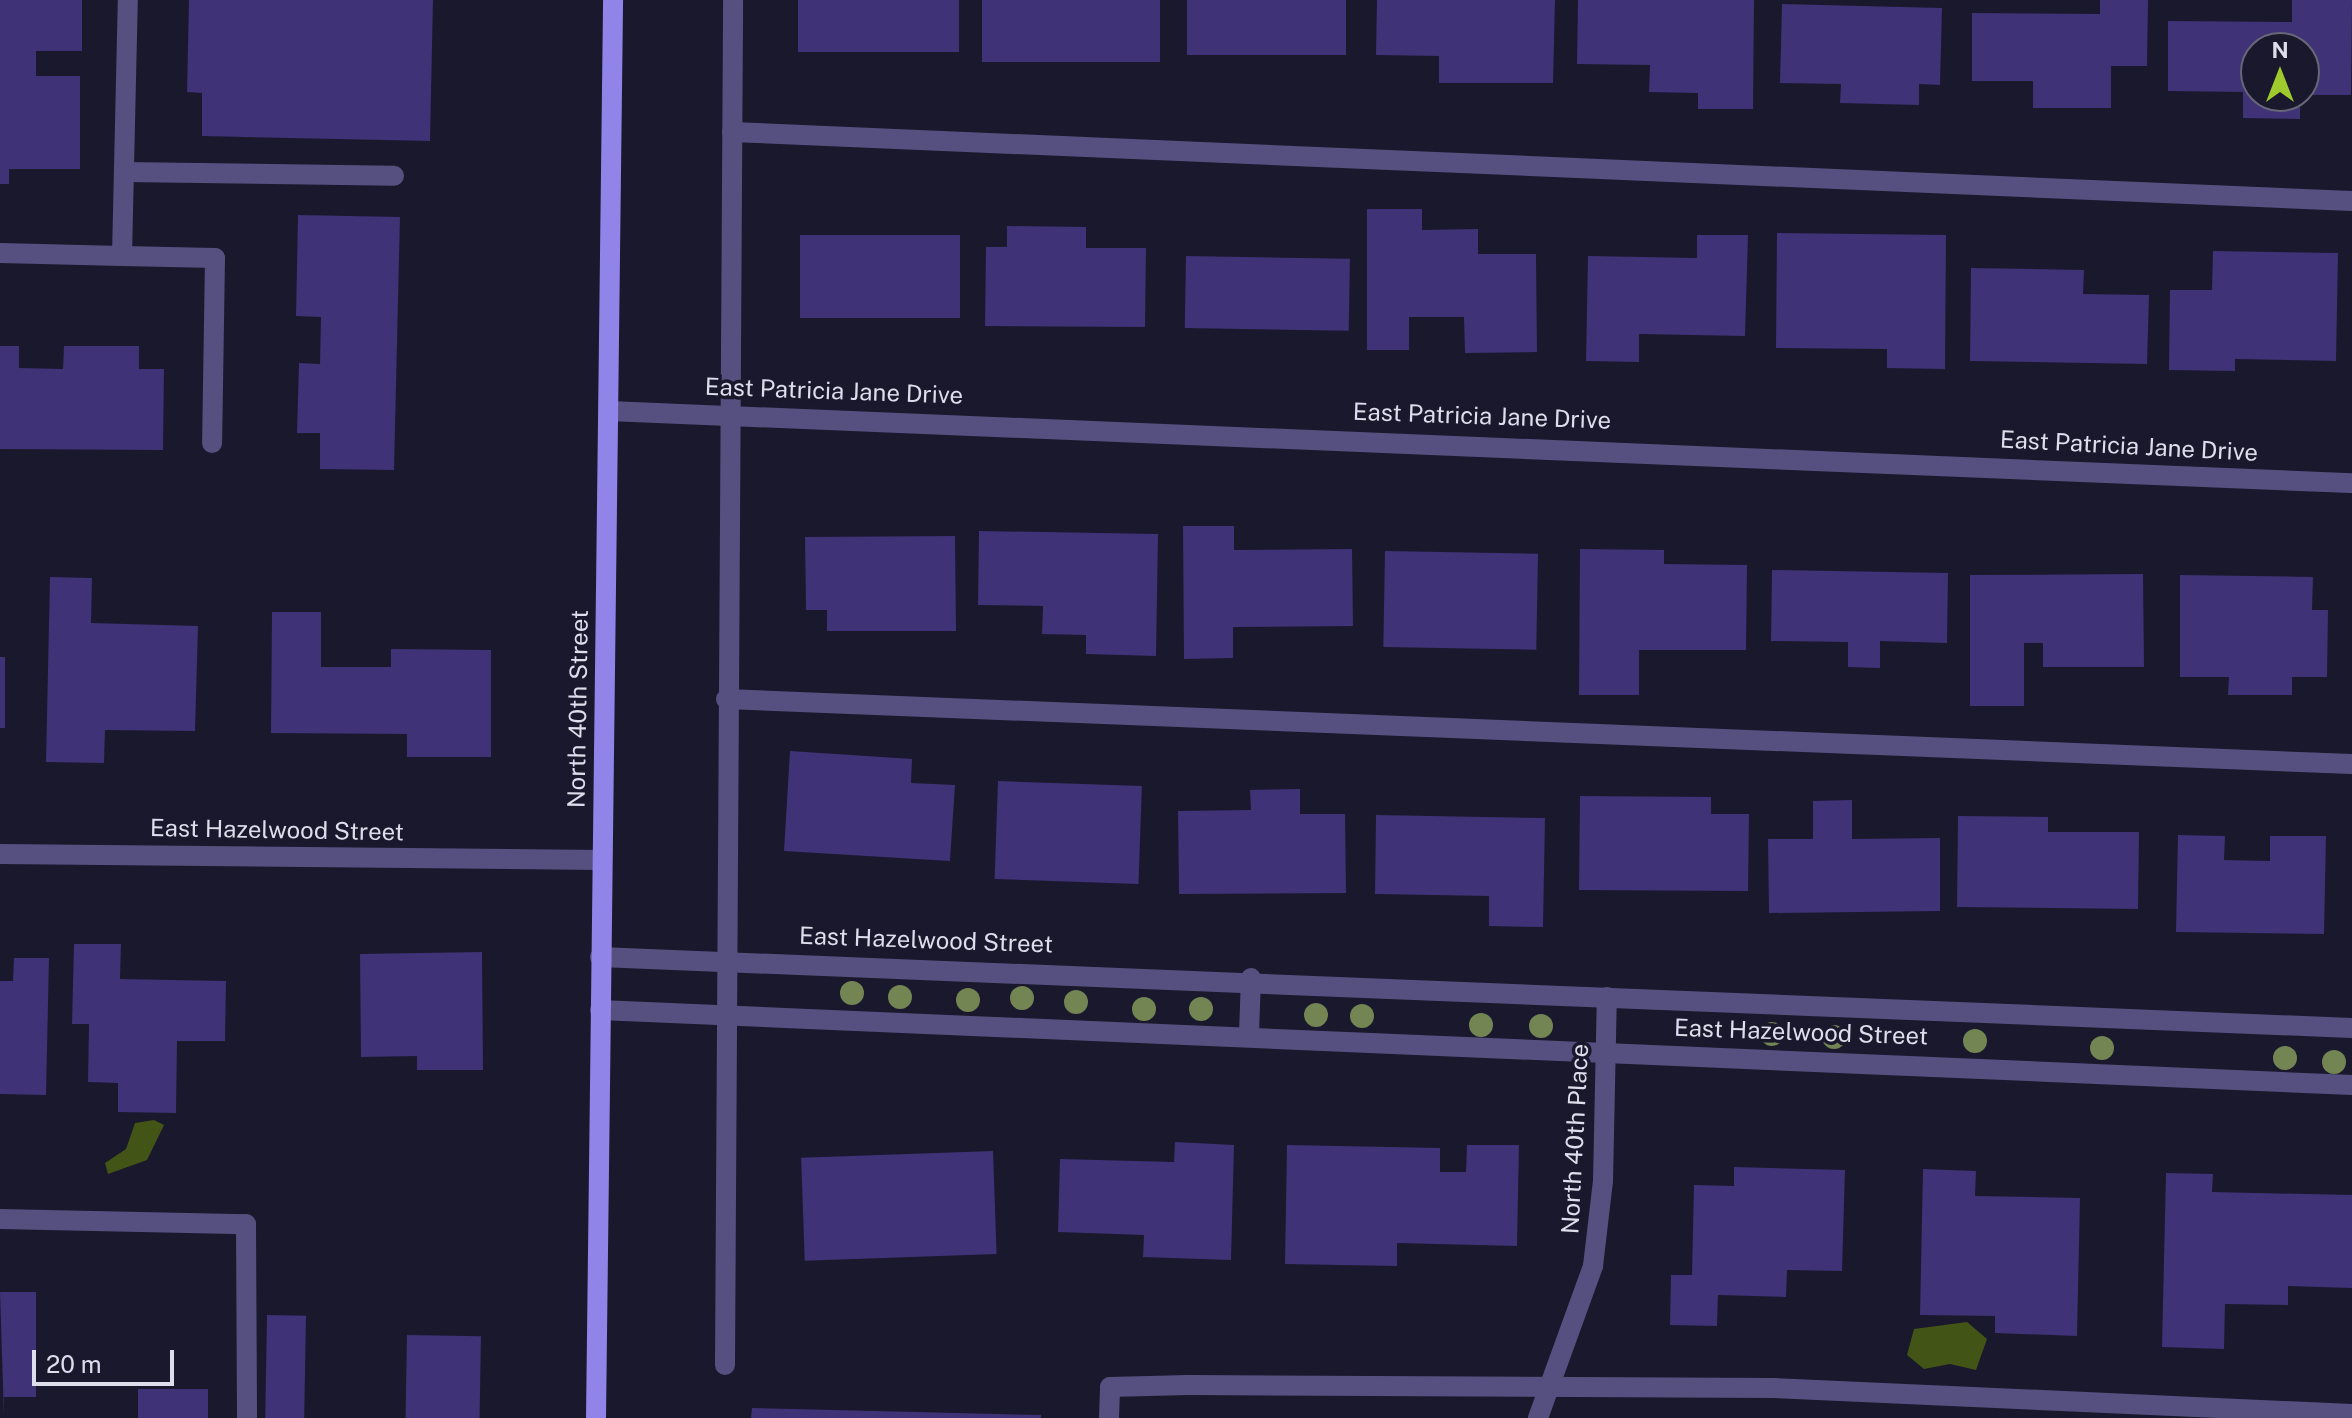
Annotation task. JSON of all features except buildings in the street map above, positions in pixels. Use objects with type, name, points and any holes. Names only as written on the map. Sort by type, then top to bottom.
[{"type":"main road","name":"North 40th Street","points":[[596,1418],[613,0]]},
{"type":"street","points":[[122,256],[128,0]]},
{"type":"street","points":[[725,1365],[722,1011],[733,0]]},
{"type":"street","points":[[732,132],[2352,201]]},
{"type":"street","points":[[124,172],[394,176]]},
{"type":"street","points":[[0,253],[215,258],[212,443]]},
{"type":"street","name":"East Patricia Jane Drive","points":[[609,411],[727,413],[2352,483]]},
{"type":"street","points":[[726,699],[2352,764]]},
{"type":"street","name":"East Hazelwood Street","points":[[0,854],[601,860]]},
{"type":"street","name":"East Hazelwood Street","points":[[600,957],[723,958],[1251,978],[1607,997],[2352,1028]]},
{"type":"street","points":[[1249,1034],[1251,978]]},
{"type":"street","name":"North 40th Place","points":[[1538,1418],[1593,1266],[1607,997]]},
{"type":"street","name":"East Hazelwood Street","points":[[600,1010],[722,1011],[2352,1085]]},
{"type":"street","points":[[0,1219],[246,1224],[247,1418]]},
{"type":"street","points":[[1109,1418],[1110,1387],[1774,1388],[2352,1414]]},
{"type":"shaded area","points":[[154,1120],[164,1125],[147,1160],[108,1174],[105,1163],[126,1149],[135,1123]]},
{"type":"shaded area","points":[[1967,1322],[1987,1339],[1976,1370],[1950,1364],[1924,1369],[1907,1355],[1914,1329]]}]
